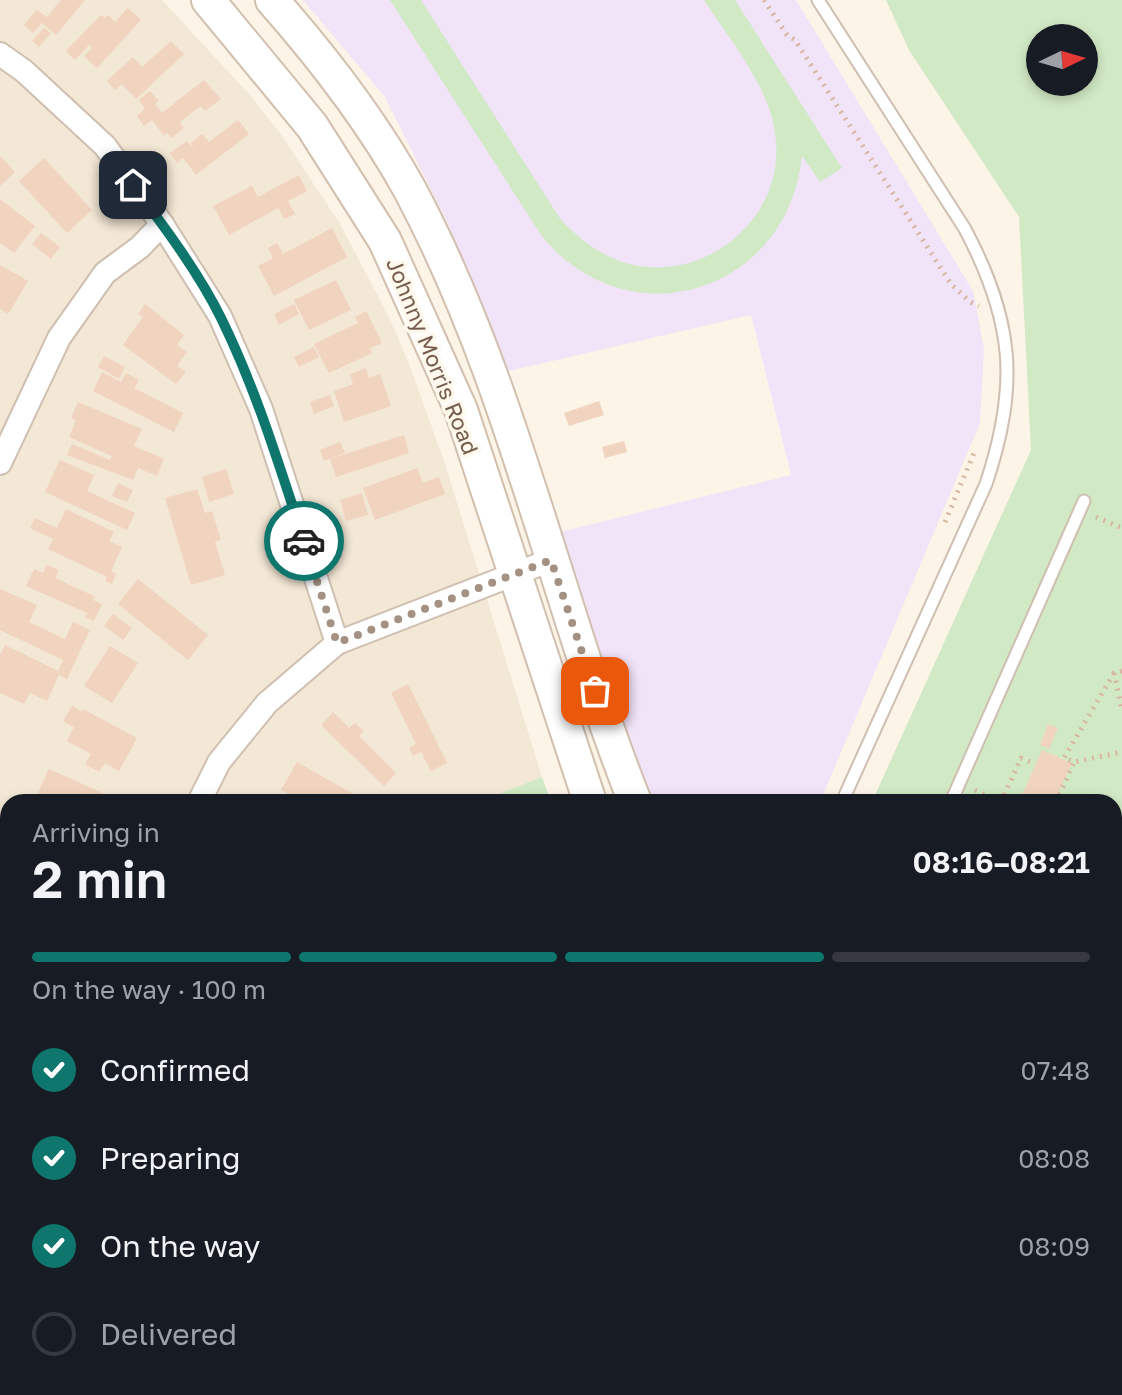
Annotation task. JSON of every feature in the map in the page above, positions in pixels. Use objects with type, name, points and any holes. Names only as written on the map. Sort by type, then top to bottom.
[{"type":"street","name":"Johnny Morris Road","points":[[208,0],[312,126],[385,241],[461,410],[513,576],[587,794]]},
{"type":"street","name":"Johnny Morris Road","points":[[272,0],[316,50],[366,117],[410,190],[456,285],[503,404],[551,560],[612,744],[632,794]]},
{"type":"street","points":[[0,54],[24,71],[105,146],[162,224],[220,316],[261,409],[337,643]]},
{"type":"street","points":[[0,463],[59,338],[105,273],[140,247],[162,224]]},
{"type":"street","points":[[203,794],[219,762],[267,703],[337,643],[551,560]]},
{"type":"lane","points":[[818,0],[965,229],[984,266],[998,307],[1008,368],[1008,400],[1001,441],[986,484],[846,794]]},
{"type":"lane","points":[[954,794],[1082,505]]},
{"type":"path","points":[[764,0],[787,35],[795,40],[951,284],[970,302],[979,304],[981,312]]},
{"type":"path","points":[[945,522],[976,449]]},
{"type":"path","points":[[1082,505],[1122,528]]},
{"type":"path","points":[[1122,671],[1114,673],[1064,758],[1074,762],[1122,752]]},
{"type":"path","points":[[1114,673],[1122,710]]},
{"type":"path","points":[[1005,794],[1021,758],[1035,764]]},
{"type":"path","points":[[1060,794],[1074,762]]},
{"type":"path","points":[[959,783],[983,794]]},
{"type":"shaded area","points":[[0,0],[162,0],[249,94],[282,136],[340,224],[389,317],[445,464],[542,777],[498,794],[0,794]]},
{"type":"shaded area","points":[[303,0],[796,0],[973,291],[984,349],[980,423],[823,794],[647,794],[560,532],[791,475],[751,315],[509,371],[448,224],[385,97]]},
{"type":"green space","points":[[390,0],[421,0],[559,217],[598,251],[621,262],[647,267],[674,266],[700,259],[723,247],[743,230],[759,210],[770,186],[776,161],[775,133],[765,98],[747,64],[704,0],[735,0],[842,168],[820,182],[802,156],[790,203],[768,241],[736,270],[699,287],[658,294],[617,287],[577,268],[541,235]]},
{"type":"green space","points":[[886,0],[1122,0],[1122,794],[876,794],[1031,450],[1019,217],[909,50]]},
{"type":"green space","points":[[542,777],[548,794],[498,794]]},
{"type":"building","points":[[61,0],[85,0],[56,35],[42,23],[33,33],[24,25],[37,10],[47,17]]},
{"type":"building","points":[[128,8],[141,20],[97,68],[84,56],[92,48],[89,45],[75,60],[66,51],[101,15],[105,18],[108,15],[115,22]]},
{"type":"building","points":[[44,28],[51,33],[39,47],[32,41]]},
{"type":"building","points":[[171,41],[184,54],[136,99],[122,84],[115,90],[107,81],[133,57],[142,67]]},
{"type":"building","points":[[204,80],[221,99],[205,111],[200,106],[180,122],[184,128],[171,138],[167,133],[164,136],[152,120],[144,126],[137,116],[145,109],[139,100],[150,91],[159,101],[155,104],[162,113]]},
{"type":"building","points":[[238,120],[249,134],[196,175],[183,158],[177,163],[170,153],[187,141],[194,149],[191,143],[202,134],[209,142]]},
{"type":"building","points":[[0,156],[15,172],[0,186]]},
{"type":"building","points":[[44,158],[92,210],[67,233],[19,181]]},
{"type":"building","points":[[299,175],[307,191],[288,201],[295,214],[284,219],[278,208],[229,235],[213,206],[252,186],[258,197]]},
{"type":"building","points":[[0,199],[35,226],[14,253],[0,243]]},
{"type":"building","points":[[332,228],[347,257],[274,296],[258,266],[273,258],[268,248],[277,243],[283,254]]},
{"type":"building","points":[[41,233],[60,247],[51,259],[32,244]]},
{"type":"building","points":[[0,265],[28,281],[8,314],[0,309]]},
{"type":"building","points":[[336,280],[351,310],[309,330],[294,300]]},
{"type":"building","points":[[145,304],[184,335],[177,345],[187,352],[177,366],[186,372],[176,384],[123,345],[143,317],[138,314]]},
{"type":"building","points":[[294,304],[299,314],[279,325],[274,314]]},
{"type":"building","points":[[366,311],[382,343],[370,348],[372,353],[329,373],[314,344],[358,323],[355,317]]},
{"type":"building","points":[[314,347],[319,357],[299,367],[294,357]]},
{"type":"building","points":[[104,356],[125,367],[119,379],[98,367]]},
{"type":"building","points":[[366,368],[369,378],[380,374],[391,406],[344,422],[334,391],[353,384],[350,374]]},
{"type":"building","points":[[102,372],[121,382],[126,373],[139,380],[134,388],[183,413],[174,432],[93,391]]},
{"type":"building","points":[[330,395],[334,406],[314,414],[310,402]]},
{"type":"building","points":[[599,401],[604,415],[569,426],[564,413]]},
{"type":"building","points":[[78,402],[142,429],[134,446],[164,459],[157,476],[138,468],[133,480],[67,455],[72,444],[110,460],[112,456],[69,437],[76,420],[71,418]]},
{"type":"building","points":[[404,435],[409,453],[336,477],[330,459]]},
{"type":"building","points":[[624,441],[627,452],[605,458],[602,447]]},
{"type":"building","points":[[340,442],[345,453],[324,461],[320,450]]},
{"type":"building","points":[[60,460],[94,475],[87,491],[135,513],[127,530],[45,492]]},
{"type":"building","points":[[417,468],[423,483],[439,477],[445,494],[375,520],[363,488]]},
{"type":"building","points":[[226,469],[234,494],[209,502],[202,477]]},
{"type":"building","points":[[118,483],[133,490],[127,502],[112,496]]},
{"type":"building","points":[[197,489],[205,513],[212,511],[221,540],[215,542],[225,575],[191,585],[165,498]]},
{"type":"building","points":[[362,493],[368,515],[346,521],[340,500]]},
{"type":"building","points":[[66,509],[114,532],[109,541],[122,547],[111,571],[116,574],[112,584],[105,581],[107,577],[48,549],[53,539],[30,528],[35,518],[57,528]]},
{"type":"building","points":[[47,565],[59,570],[55,578],[94,596],[93,600],[102,604],[94,621],[85,617],[87,613],[26,586],[34,569],[43,573]]},
{"type":"building","points":[[138,579],[208,635],[188,660],[118,604]]},
{"type":"building","points":[[0,589],[37,605],[29,622],[65,639],[73,622],[90,630],[67,679],[59,675],[47,701],[30,693],[24,704],[0,693],[0,655],[5,645],[58,671],[63,660],[0,630]]},
{"type":"building","points":[[113,614],[132,628],[123,640],[104,626]]},
{"type":"building","points":[[110,646],[138,663],[112,703],[84,686]]},
{"type":"building","points":[[408,684],[447,763],[431,771],[421,752],[413,756],[409,748],[416,744],[391,693]]},
{"type":"building","points":[[72,706],[137,738],[119,771],[105,763],[99,772],[85,764],[91,754],[67,741],[74,727],[63,721]]},
{"type":"building","points":[[333,712],[349,728],[355,723],[364,731],[359,736],[396,773],[384,786],[321,725]]},
{"type":"building","points":[[1048,724],[1058,728],[1049,749],[1040,745]]},
{"type":"building","points":[[1042,750],[1072,763],[1058,794],[1023,794]]},
{"type":"building","points":[[297,762],[353,794],[288,794],[281,790]]},
{"type":"building","points":[[49,769],[105,794],[37,794]]},
{"type":"way so far","points":[[304,541],[337,643],[551,560],[595,691]]},
{"type":"route","points":[[133,185],[162,224],[220,316],[261,409],[304,541]]}]
